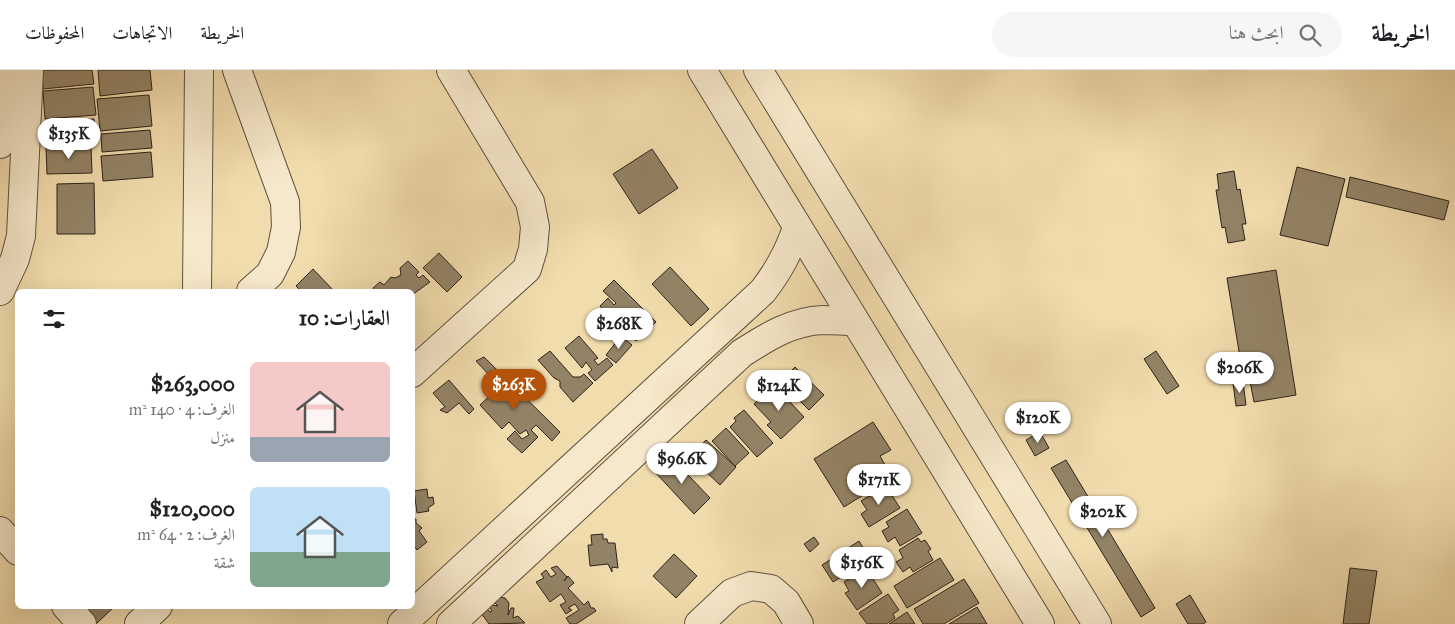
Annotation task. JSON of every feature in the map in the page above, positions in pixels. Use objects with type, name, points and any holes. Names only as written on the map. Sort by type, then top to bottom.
[{"type":"street","points":[[0,144],[4,70]]},
{"type":"street","points":[[0,290],[15,260],[21,236],[29,70]]},
{"type":"street","points":[[196,289],[199,70]]},
{"type":"street","points":[[237,70],[285,202],[286,227],[281,252],[270,274],[253,289]]},
{"type":"street","points":[[415,370],[526,269],[533,248],[535,227],[530,202],[451,70]]},
{"type":"street","points":[[702,70],[1040,624]]},
{"type":"street","points":[[758,70],[1097,624]]},
{"type":"street","points":[[402,624],[763,291],[778,272],[797,228]]},
{"type":"street","points":[[744,308],[770,335]]},
{"type":"street","points":[[451,624],[742,354],[770,335],[790,326],[822,320],[854,321]]},
{"type":"street","points":[[0,531],[15,548]]},
{"type":"street","points":[[699,624],[732,593],[751,586],[771,589],[786,602],[799,624]]},
{"type":"street","points":[[69,609],[82,624]]},
{"type":"street","points":[[139,624],[155,609]]},
{"type":"building","points":[[41,70],[92,70],[94,84],[43,89]]},
{"type":"building","points":[[98,70],[150,70],[152,90],[100,96]]},
{"type":"building","points":[[93,87],[96,115],[45,119],[43,91]]},
{"type":"building","points":[[149,95],[152,126],[100,131],[97,99]]},
{"type":"building","points":[[94,119],[96,141],[47,143],[46,122]]},
{"type":"building","points":[[150,130],[152,148],[102,152],[101,134]]},
{"type":"building","points":[[91,147],[92,173],[47,174],[46,148]]},
{"type":"building","points":[[652,149],[678,188],[639,214],[613,174]]},
{"type":"building","points":[[151,152],[153,177],[103,181],[101,156]]},
{"type":"building","points":[[1297,167],[1345,179],[1328,246],[1280,235]]},
{"type":"building","points":[[1234,171],[1237,190],[1240,189],[1246,224],[1242,224],[1245,240],[1228,243],[1225,227],[1222,228],[1216,190],[1219,190],[1217,174]]},
{"type":"building","points":[[1350,177],[1449,201],[1444,220],[1346,197]]},
{"type":"building","points":[[94,183],[95,234],[57,234],[57,184]]},
{"type":"building","points":[[439,253],[462,277],[447,292],[423,268]]},
{"type":"building","points":[[408,261],[419,272],[416,275],[419,278],[423,275],[430,282],[415,293],[415,289],[374,289],[380,282],[384,285],[391,277],[395,278],[401,275],[400,268]]},
{"type":"building","points":[[670,267],[709,309],[691,326],[652,284]]},
{"type":"building","points":[[313,269],[332,289],[299,289],[296,286]]},
{"type":"building","points":[[1276,270],[1296,395],[1254,402],[1250,381],[1244,382],[1227,278]]},
{"type":"building","points":[[614,280],[656,322],[636,341],[610,314],[605,325],[595,314],[601,308],[604,311],[600,306],[608,298],[614,305],[616,303],[603,291]]},
{"type":"building","points":[[579,336],[598,358],[594,360],[598,365],[607,358],[613,365],[595,381],[588,373],[592,370],[586,362],[582,368],[565,348]]},
{"type":"building","points":[[621,336],[632,345],[616,363],[606,355]]},
{"type":"building","points":[[550,351],[573,377],[580,377],[584,374],[593,383],[573,402],[560,387],[560,381],[554,378],[538,360]]},
{"type":"building","points":[[1156,351],[1179,386],[1167,394],[1144,359]]},
{"type":"building","points":[[484,357],[560,432],[552,441],[536,425],[531,430],[538,437],[522,453],[507,439],[515,431],[522,439],[529,435],[526,430],[520,434],[509,422],[502,429],[480,405],[499,387],[507,394],[476,361]]},
{"type":"building","points":[[795,367],[824,395],[809,410],[789,390],[792,387],[784,378]]},
{"type":"building","points":[[449,380],[474,409],[469,414],[459,403],[447,413],[440,410],[445,407],[433,393]]},
{"type":"building","points":[[1243,382],[1246,405],[1236,406],[1233,383]]},
{"type":"building","points":[[774,385],[804,417],[781,439],[767,425],[771,422],[754,404]]},
{"type":"building","points":[[744,410],[773,443],[757,457],[730,427],[736,421],[734,418]]},
{"type":"building","points":[[873,422],[891,450],[880,456],[892,477],[844,507],[814,459]]},
{"type":"building","points":[[726,428],[749,453],[735,466],[712,441]]},
{"type":"building","points":[[1040,432],[1049,448],[1035,456],[1026,440]]},
{"type":"building","points":[[706,440],[736,467],[720,485],[703,469],[697,475],[685,463]]},
{"type":"building","points":[[670,456],[710,498],[694,514],[654,471]]},
{"type":"building","points":[[1066,460],[1155,608],[1141,617],[1051,468]]},
{"type":"building","points":[[886,486],[900,508],[869,527],[861,514],[867,510],[861,501]]},
{"type":"building","points":[[427,489],[428,498],[433,497],[434,504],[428,508],[429,511],[417,513],[415,491]]},
{"type":"building","points":[[907,509],[922,533],[900,546],[895,537],[888,542],[882,531],[889,527],[886,522]]},
{"type":"building","points":[[415,519],[416,523],[422,528],[419,531],[427,542],[417,550],[415,547]]},
{"type":"building","points":[[603,534],[603,539],[607,539],[608,543],[615,543],[618,568],[612,567],[612,572],[608,564],[590,566],[588,545],[592,545],[591,535]]},
{"type":"building","points":[[814,537],[819,544],[810,552],[804,544]]},
{"type":"building","points":[[918,538],[921,542],[925,540],[931,549],[928,551],[933,560],[913,572],[910,567],[903,572],[896,562],[903,558],[899,550]]},
{"type":"building","points":[[859,541],[872,562],[846,579],[844,575],[833,582],[822,565]]},
{"type":"building","points":[[674,554],[697,576],[676,598],[653,576]]},
{"type":"building","points":[[940,558],[954,580],[907,608],[894,586]]},
{"type":"building","points":[[557,566],[567,577],[564,581],[568,576],[574,583],[568,588],[584,605],[588,601],[591,608],[594,608],[596,611],[576,624],[570,624],[566,618],[579,610],[575,604],[568,608],[572,610],[566,614],[560,605],[566,602],[561,594],[550,602],[536,582],[544,578],[541,574],[546,570],[551,577],[556,574],[551,568]]},
{"type":"building","points":[[866,568],[882,593],[857,610],[845,593],[849,591],[844,582]]},
{"type":"building","points":[[1350,568],[1377,571],[1369,624],[1343,624]]},
{"type":"building","points":[[964,579],[979,603],[944,624],[923,624],[914,609]]},
{"type":"building","points":[[888,594],[899,610],[893,614],[895,618],[886,624],[867,624],[859,613]]},
{"type":"building","points":[[1190,595],[1206,622],[1203,624],[1188,624],[1176,604]]},
{"type":"building","points":[[498,597],[505,598],[509,603],[508,615],[511,608],[514,608],[513,618],[518,616],[525,623],[489,624],[481,613],[487,609],[490,612],[492,611],[489,607],[491,605],[498,606],[494,602],[497,601]]},
{"type":"building","points":[[977,607],[987,624],[949,624]]},
{"type":"building","points":[[81,609],[112,609],[96,624]]},
{"type":"building","points":[[907,612],[915,624],[889,624]]}]
